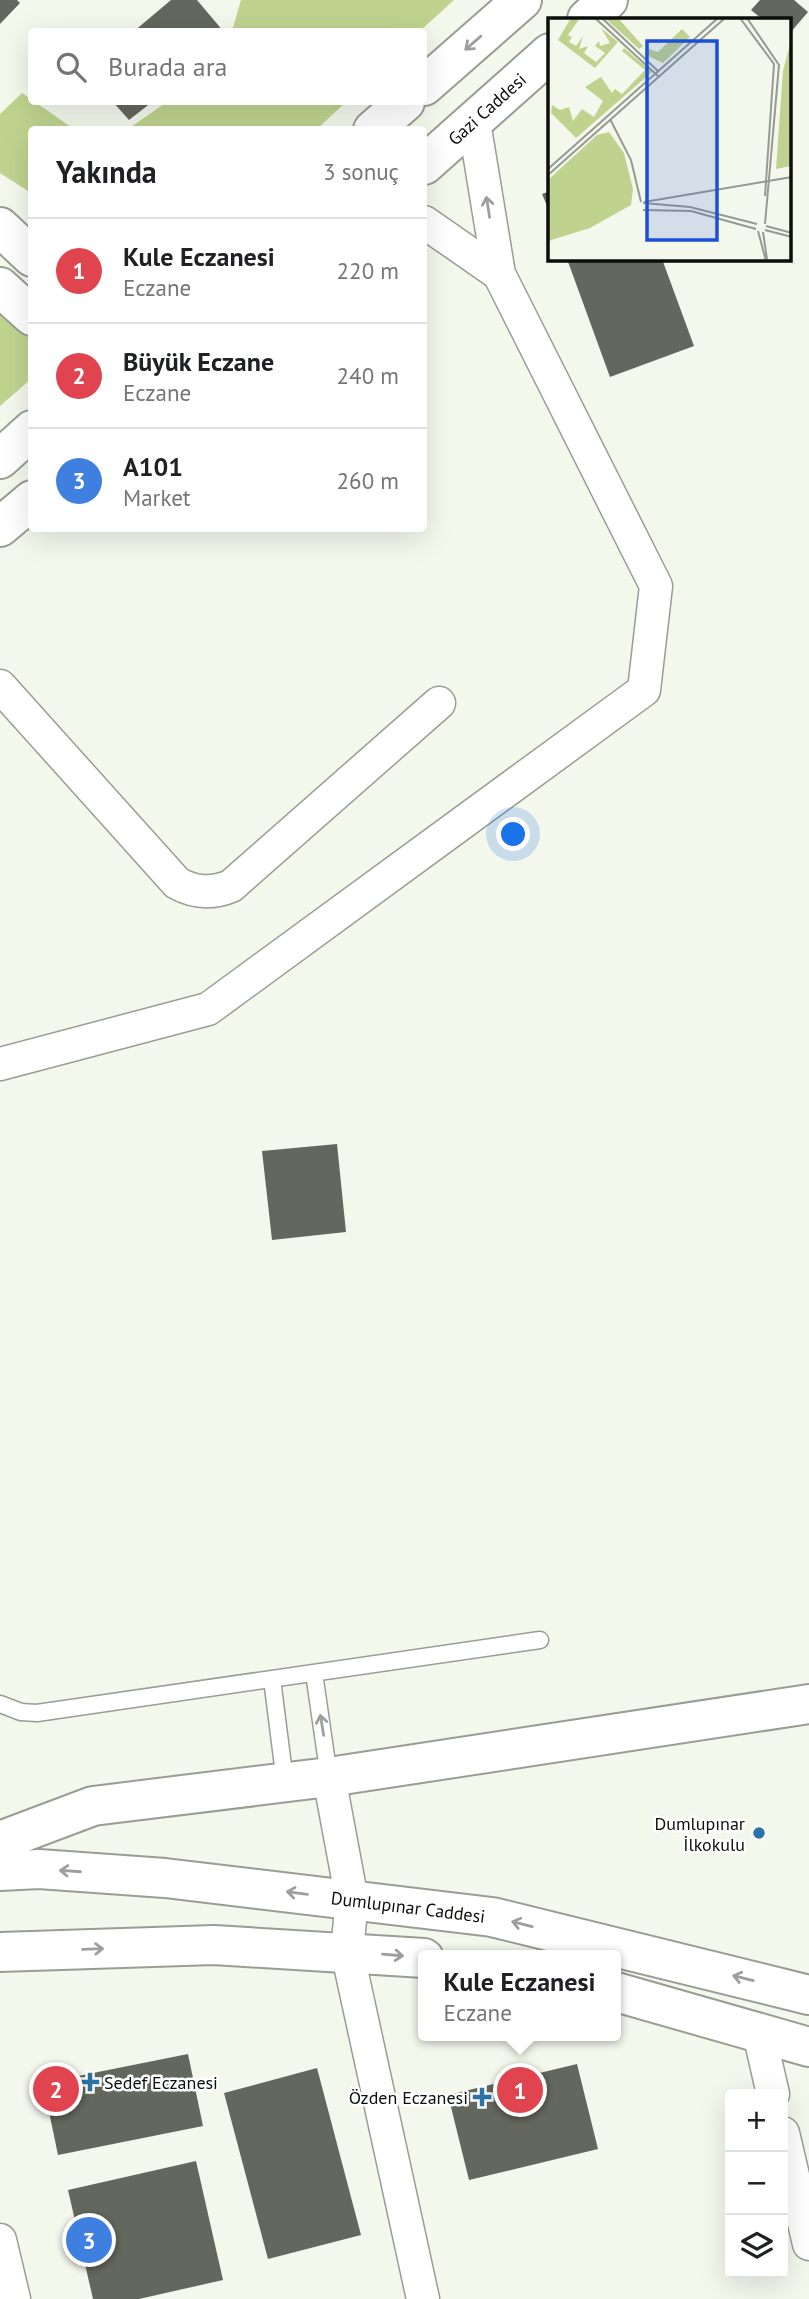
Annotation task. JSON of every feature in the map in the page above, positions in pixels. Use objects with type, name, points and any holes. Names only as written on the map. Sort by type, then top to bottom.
[{"type":"main road","points":[[427,83],[522,0]]},
{"type":"main road","points":[[588,18],[608,0]]},
{"type":"main road","name":"Gazi Caddesi","points":[[427,162],[548,55]]},
{"type":"main road","points":[[378,126],[402,105]]},
{"type":"main road","points":[[0,227],[28,253]]},
{"type":"main road","points":[[0,287],[28,312]]},
{"type":"main road","points":[[0,459],[28,434]]},
{"type":"main road","points":[[0,527],[28,503]]},
{"type":"main road","points":[[0,1841],[93,1806],[329,1777],[809,1704]]},
{"type":"main road","name":"Dumlupınar Caddesi","points":[[0,1871],[38,1869],[165,1878],[492,1917],[809,1994]]},
{"type":"main road","points":[[0,1952],[214,1945],[347,1951],[418,1957]]},
{"type":"main road","points":[[621,1993],[809,2046]]},
{"type":"street","points":[[0,1064],[208,1009],[644,690],[656,586],[499,274],[474,122]]},
{"type":"street","points":[[427,224],[499,274]]},
{"type":"street","points":[[0,686],[177,883],[187,889],[209,892],[231,886],[439,703]]},
{"type":"street","points":[[329,1777],[352,1900],[347,1951],[423,2299]]},
{"type":"street","points":[[759,2033],[773,2089]]},
{"type":"street","points":[[787,2152],[809,2244]]},
{"type":"street","points":[[0,2240],[14,2299]]},
{"type":"lane","points":[[0,1704],[21,1712],[37,1713],[540,1640]]},
{"type":"lane","points":[[314,1673],[329,1777]]},
{"type":"lane","points":[[272,1679],[285,1782]]},
{"type":"green space","points":[[241,0],[454,0],[423,28],[233,28]]},
{"type":"green space","points":[[22,93],[28,97],[28,105],[39,105],[70,126],[28,126],[28,191],[0,173],[0,114]]},
{"type":"green space","points":[[163,105],[343,105],[320,126],[132,126]]},
{"type":"green space","points":[[0,305],[28,329],[28,382],[0,406]]},
{"type":"building","points":[[0,0],[17,0],[20,3],[0,24]]},
{"type":"building","points":[[171,0],[197,0],[221,28],[138,28]]},
{"type":"building","points":[[760,0],[794,0],[808,12],[792,31],[792,18],[761,18],[751,10]]},
{"type":"building","points":[[116,105],[148,105],[129,120]]},
{"type":"building","points":[[548,192],[548,208],[542,194]]},
{"type":"building","points":[[568,261],[663,261],[694,346],[610,377]]},
{"type":"building","points":[[337,1144],[346,1232],[272,1240],[262,1151]]},
{"type":"building","points":[[188,2054],[203,2126],[58,2155],[43,2083]]},
{"type":"building","points":[[577,2064],[598,2149],[469,2180],[448,2095]]},
{"type":"building","points":[[317,2068],[361,2235],[268,2259],[224,2093]]},
{"type":"building","points":[[196,2161],[223,2280],[139,2299],[93,2299],[68,2190]]},
{"type":"place","name":"Dumlupınar İlkokulu","points":[[759,1833]]},
{"type":"place","name":"Sedef Eczanesi","points":[[90,2082]]},
{"type":"place","name":"Büyük Eczane","points":[[56,2089]]},
{"type":"place","name":"Kule Eczanesi","points":[[520,2090]]},
{"type":"place","name":"Özden Eczanesi","points":[[482,2097]]},
{"type":"place","name":"A101","points":[[89,2240]]}]
